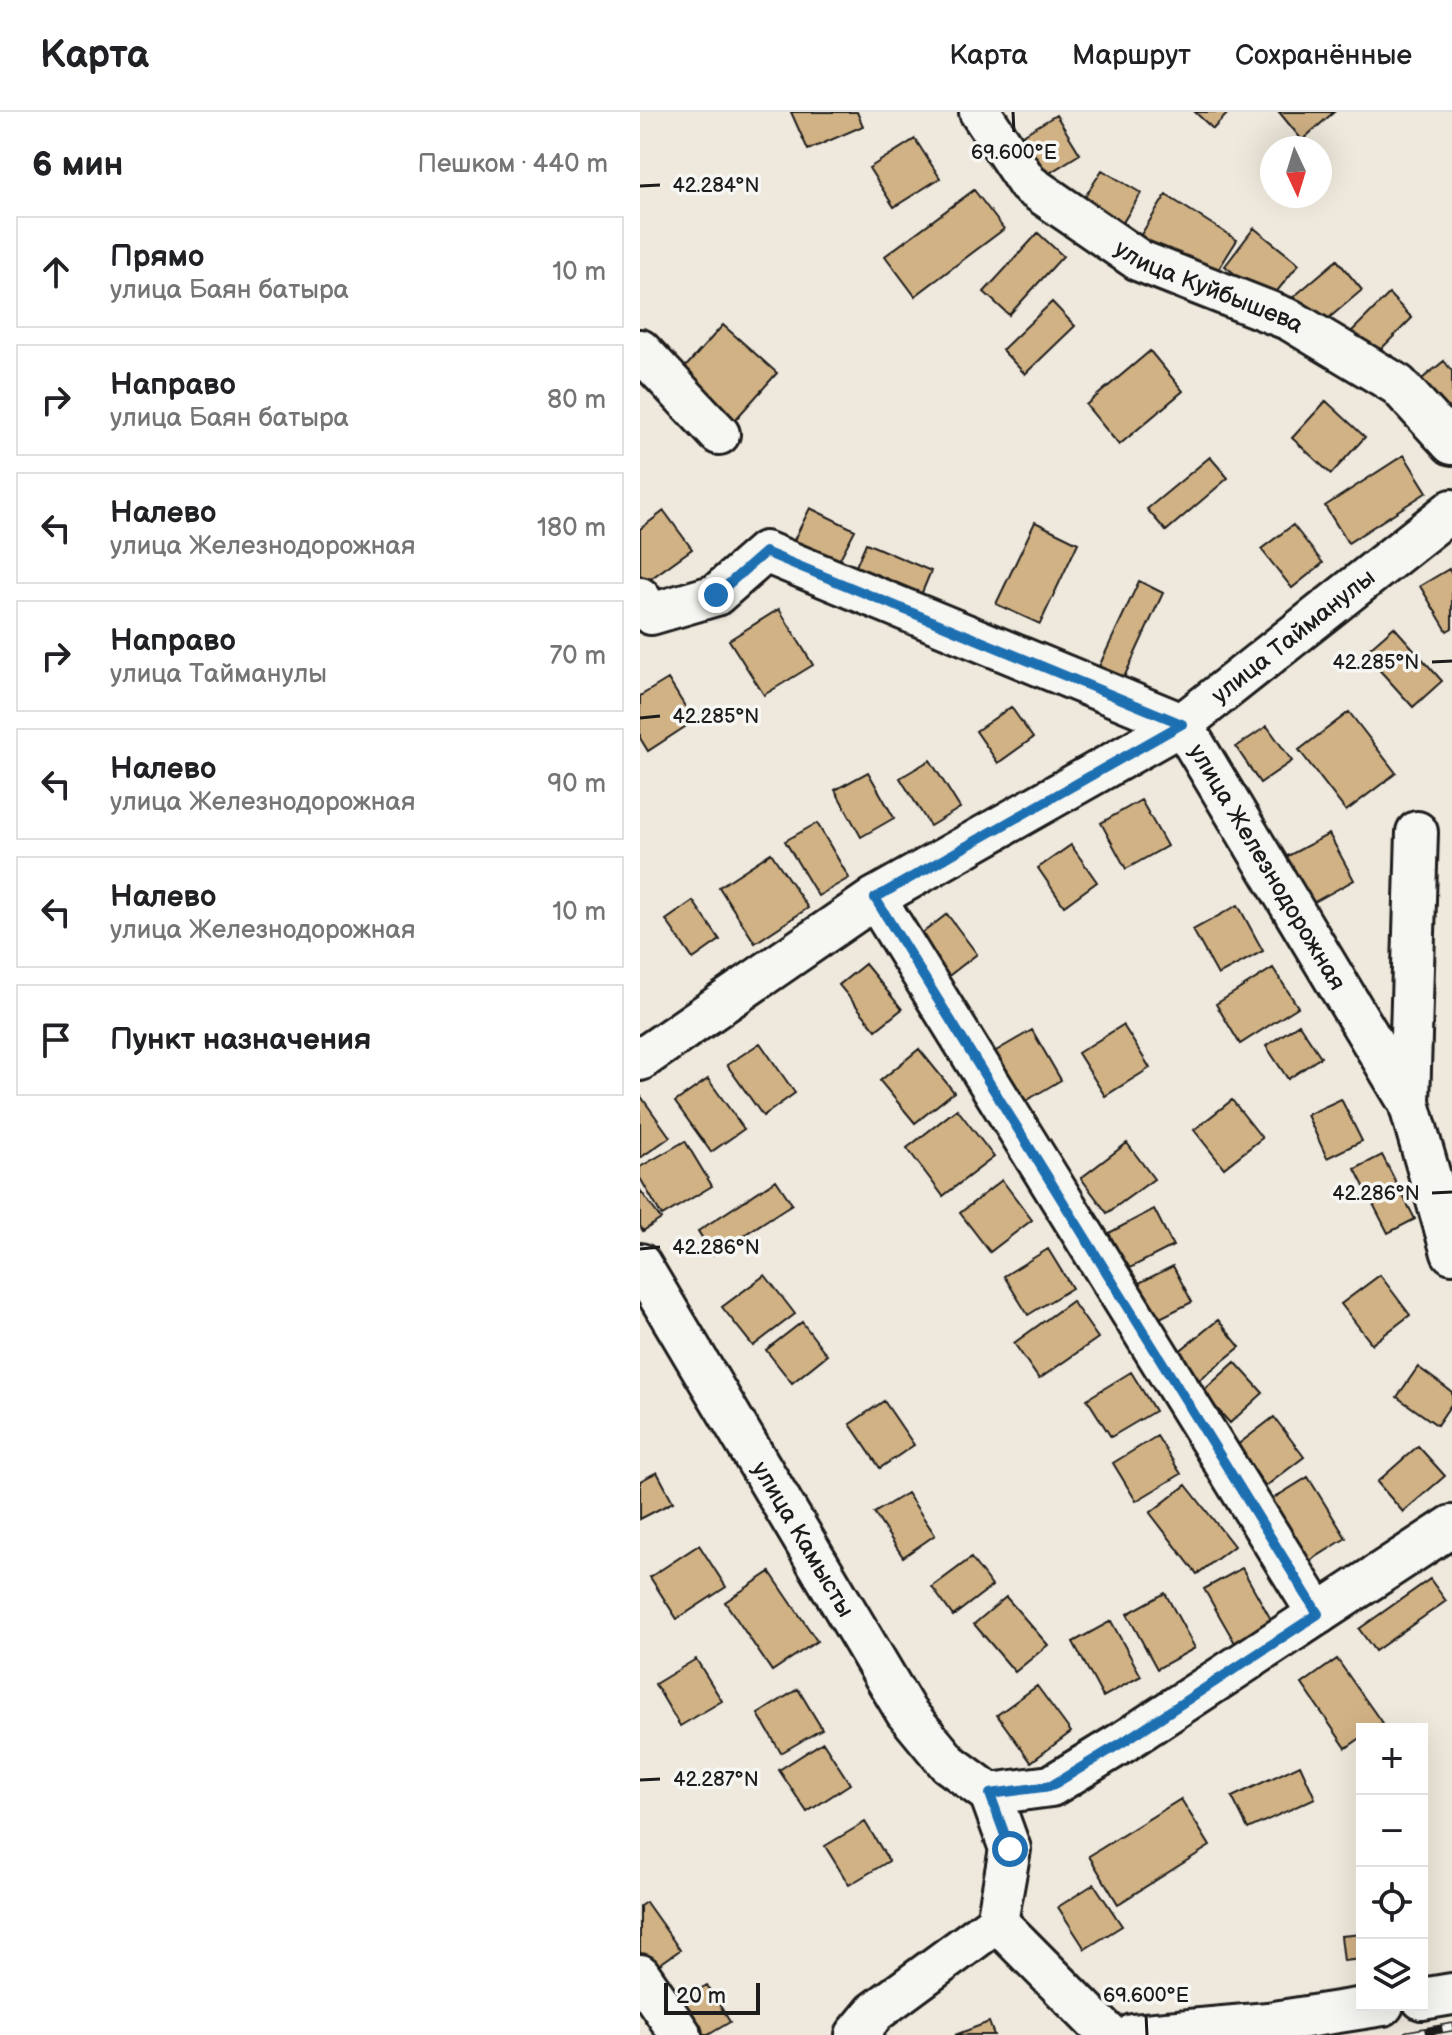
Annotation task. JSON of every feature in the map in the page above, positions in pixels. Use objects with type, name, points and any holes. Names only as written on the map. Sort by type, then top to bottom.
[{"type":"street","name":"улица Куйбышева","points":[[980,112],[1028,184],[1140,261],[1290,320],[1398,385],[1452,444]]},
{"type":"street","points":[[640,350],[719,434]]},
{"type":"street","name":"улица Тайманулы","points":[[640,1060],[875,898],[1182,724],[1452,510]]},
{"type":"street","name":"улица Железнодорожная","points":[[640,598],[651,614],[716,595],[765,552],[1182,724],[1409,1103],[1452,1253]]},
{"type":"street","points":[[1409,1103],[1417,832]]},
{"type":"street","points":[[875,898],[1318,1614]]},
{"type":"street","name":"улица Камысты","points":[[640,1264],[906,1712],[948,1763],[990,1794]]},
{"type":"street","points":[[856,2035],[875,2012],[997,1922],[1010,1849],[990,1794],[1051,1786],[1452,1526]]},
{"type":"street","points":[[997,1922],[1109,2035]]},
{"type":"street","points":[[640,1975],[681,2035]]},
{"type":"street","points":[[1428,1998],[1452,1994]]},
{"type":"street","points":[[1133,2035],[1268,2023],[1356,2009]]},
{"type":"building","points":[[791,112],[857,112],[863,126],[808,150]]},
{"type":"building","points":[[1195,112],[1229,112],[1213,129]]},
{"type":"building","points":[[1279,112],[1334,112],[1307,136],[1299,136]]},
{"type":"building","points":[[1056,115],[1080,154],[1035,182],[1011,142]]},
{"type":"building","points":[[915,139],[940,178],[894,207],[869,168]]},
{"type":"building","points":[[1102,170],[1141,193],[1117,232],[1078,208]]},
{"type":"building","points":[[974,190],[1004,229],[915,296],[885,256]]},
{"type":"building","points":[[1166,195],[1237,240],[1208,286],[1137,241]]},
{"type":"building","points":[[1254,228],[1299,264],[1269,301],[1225,266]]},
{"type":"building","points":[[1038,233],[1063,256],[1009,315],[984,292]]},
{"type":"building","points":[[1337,260],[1362,290],[1316,329],[1291,299]]},
{"type":"building","points":[[1389,294],[1412,318],[1373,357],[1349,334]]},
{"type":"building","points":[[1052,302],[1075,326],[1025,374],[1002,350]]},
{"type":"building","points":[[723,325],[777,373],[735,420],[681,372]]},
{"type":"building","points":[[1150,351],[1183,391],[1119,445],[1086,405]]},
{"type":"building","points":[[1444,361],[1452,371],[1452,427],[1417,383]]},
{"type":"building","points":[[1326,401],[1365,437],[1331,474],[1292,438]]},
{"type":"building","points":[[1404,455],[1427,492],[1348,543],[1325,506]]},
{"type":"building","points":[[1210,457],[1228,478],[1166,531],[1147,509]]},
{"type":"building","points":[[810,508],[855,530],[834,570],[790,548]]},
{"type":"building","points":[[664,511],[692,549],[646,582],[640,574],[640,529]]},
{"type":"building","points":[[1035,522],[1078,543],[1040,624],[996,604]]},
{"type":"building","points":[[1293,525],[1323,563],[1292,588],[1261,549]]},
{"type":"building","points":[[866,543],[931,571],[916,607],[850,580]]},
{"type":"building","points":[[1449,569],[1452,575],[1452,628],[1447,631],[1420,586]]},
{"type":"building","points":[[1139,581],[1163,593],[1120,686],[1095,675]]},
{"type":"building","points":[[779,609],[813,665],[764,695],[729,640]]},
{"type":"building","points":[[1394,627],[1442,681],[1413,707],[1364,653]]},
{"type":"building","points":[[668,679],[694,721],[648,751],[640,738],[640,696]]},
{"type":"building","points":[[1011,707],[1033,738],[998,763],[976,731]]},
{"type":"building","points":[[1349,712],[1396,773],[1346,811],[1299,750]]},
{"type":"building","points":[[1267,726],[1292,761],[1260,783],[1236,747]]},
{"type":"building","points":[[930,760],[960,808],[930,826],[900,778]]},
{"type":"building","points":[[868,772],[894,818],[861,837],[835,790]]},
{"type":"building","points":[[1141,800],[1167,846],[1126,869],[1101,823]]},
{"type":"building","points":[[817,823],[849,878],[818,896],[785,841]]},
{"type":"building","points":[[1329,834],[1354,880],[1309,905],[1284,858]]},
{"type":"building","points":[[1071,845],[1097,882],[1064,906],[1038,868]]},
{"type":"building","points":[[771,853],[808,908],[755,943],[719,887]]},
{"type":"building","points":[[693,901],[720,940],[693,959],[666,920]]},
{"type":"building","points":[[1238,905],[1263,951],[1218,975],[1193,930]]},
{"type":"building","points":[[947,914],[977,954],[946,978],[916,938]]},
{"type":"building","points":[[865,964],[902,1009],[876,1030],[839,985]]},
{"type":"building","points":[[1273,968],[1298,1007],[1240,1044],[1216,1004]]},
{"type":"building","points":[[1299,1024],[1321,1057],[1288,1079],[1266,1046]]},
{"type":"building","points":[[1123,1025],[1150,1068],[1105,1096],[1078,1053]]},
{"type":"building","points":[[1032,1030],[1061,1080],[1019,1105],[989,1055]]},
{"type":"building","points":[[760,1043],[795,1093],[763,1116],[727,1065]]},
{"type":"building","points":[[919,1049],[954,1092],[915,1123],[880,1081]]},
{"type":"building","points":[[708,1079],[744,1129],[711,1152],[675,1102]]},
{"type":"building","points":[[640,1095],[670,1137],[640,1158]]},
{"type":"building","points":[[1341,1099],[1362,1141],[1327,1158],[1307,1115]]},
{"type":"building","points":[[1232,1100],[1262,1138],[1224,1168],[1194,1130]]},
{"type":"building","points":[[957,1109],[994,1157],[943,1196],[907,1148]]},
{"type":"building","points":[[685,1141],[712,1186],[662,1216],[640,1178],[640,1167]]},
{"type":"building","points":[[1127,1143],[1154,1179],[1107,1213],[1081,1178]]},
{"type":"building","points":[[1382,1155],[1415,1219],[1388,1233],[1355,1169]]},
{"type":"building","points":[[776,1180],[792,1204],[713,1255],[698,1231]]},
{"type":"building","points":[[1002,1180],[1032,1220],[990,1252],[960,1213]]},
{"type":"building","points":[[640,1190],[661,1219],[643,1231],[640,1226]]},
{"type":"building","points":[[1154,1209],[1173,1246],[1128,1269],[1109,1233]]},
{"type":"building","points":[[1048,1249],[1072,1288],[1028,1315],[1004,1276]]},
{"type":"building","points":[[1173,1266],[1192,1302],[1146,1325],[1127,1289]]},
{"type":"building","points":[[765,1275],[795,1314],[753,1346],[722,1307]]},
{"type":"building","points":[[1380,1275],[1410,1315],[1372,1344],[1341,1304]]},
{"type":"building","points":[[1072,1301],[1098,1338],[1039,1379],[1014,1343]]},
{"type":"building","points":[[1218,1320],[1240,1347],[1194,1384],[1172,1357]]},
{"type":"building","points":[[802,1322],[827,1355],[792,1383],[766,1350]]},
{"type":"building","points":[[1235,1362],[1263,1393],[1230,1423],[1202,1392]]},
{"type":"building","points":[[1418,1367],[1452,1392],[1452,1403],[1437,1425],[1397,1397]]},
{"type":"building","points":[[1131,1372],[1155,1411],[1111,1437],[1087,1399]]},
{"type":"building","points":[[884,1401],[914,1445],[880,1468],[850,1424]]},
{"type":"building","points":[[1274,1417],[1304,1457],[1266,1486],[1236,1446]]},
{"type":"building","points":[[1157,1436],[1181,1474],[1136,1501],[1113,1463]]},
{"type":"building","points":[[1418,1446],[1445,1476],[1403,1512],[1377,1482]]},
{"type":"building","points":[[657,1472],[673,1502],[640,1519],[640,1481]]},
{"type":"building","points":[[1308,1477],[1346,1538],[1305,1564],[1266,1503]]},
{"type":"building","points":[[1186,1485],[1234,1546],[1197,1574],[1150,1513]]},
{"type":"building","points":[[907,1493],[935,1535],[903,1557],[874,1513]]},
{"type":"building","points":[[699,1545],[726,1587],[677,1619],[650,1577]]},
{"type":"building","points":[[971,1558],[992,1586],[953,1616],[932,1587]]},
{"type":"building","points":[[1242,1568],[1273,1623],[1235,1643],[1204,1589]]},
{"type":"building","points":[[770,1572],[817,1641],[772,1671],[725,1602]]},
{"type":"building","points":[[1430,1579],[1446,1601],[1375,1651],[1359,1629]]},
{"type":"building","points":[[1165,1593],[1195,1648],[1157,1669],[1127,1614]]},
{"type":"building","points":[[1006,1597],[1048,1645],[1015,1672],[974,1624]]},
{"type":"building","points":[[1111,1621],[1141,1676],[1103,1697],[1073,1642]]},
{"type":"building","points":[[696,1659],[722,1701],[680,1726],[655,1684]]},
{"type":"building","points":[[1337,1659],[1382,1723],[1356,1723],[1356,1741],[1346,1748],[1302,1684]]},
{"type":"building","points":[[1037,1686],[1071,1732],[1031,1762],[997,1715]]},
{"type":"building","points":[[798,1689],[822,1729],[781,1753],[758,1714]]},
{"type":"building","points":[[823,1742],[850,1784],[807,1812],[779,1770]]},
{"type":"building","points":[[1300,1765],[1315,1798],[1248,1829],[1232,1797]]},
{"type":"building","points":[[1181,1799],[1210,1846],[1118,1904],[1089,1856]]},
{"type":"building","points":[[865,1822],[889,1861],[849,1885],[825,1846]]},
{"type":"building","points":[[1094,1884],[1122,1926],[1085,1949],[1058,1907]]},
{"type":"building","points":[[646,1902],[680,1950],[647,1973],[640,1963],[640,1906]]},
{"type":"building","points":[[1356,1935],[1356,1960],[1344,1961],[1341,1936]]},
{"type":"building","points":[[707,1985],[730,2022],[708,2035],[687,2035],[670,2006]]},
{"type":"building","points":[[989,2022],[994,2035],[955,2035]]},
{"type":"railway","points":[[1407,2035],[1452,2027]]},
{"type":"route","points":[[716,595],[765,552],[1182,724],[875,898],[1318,1614],[1051,1786],[990,1794],[1010,1849]]}]
